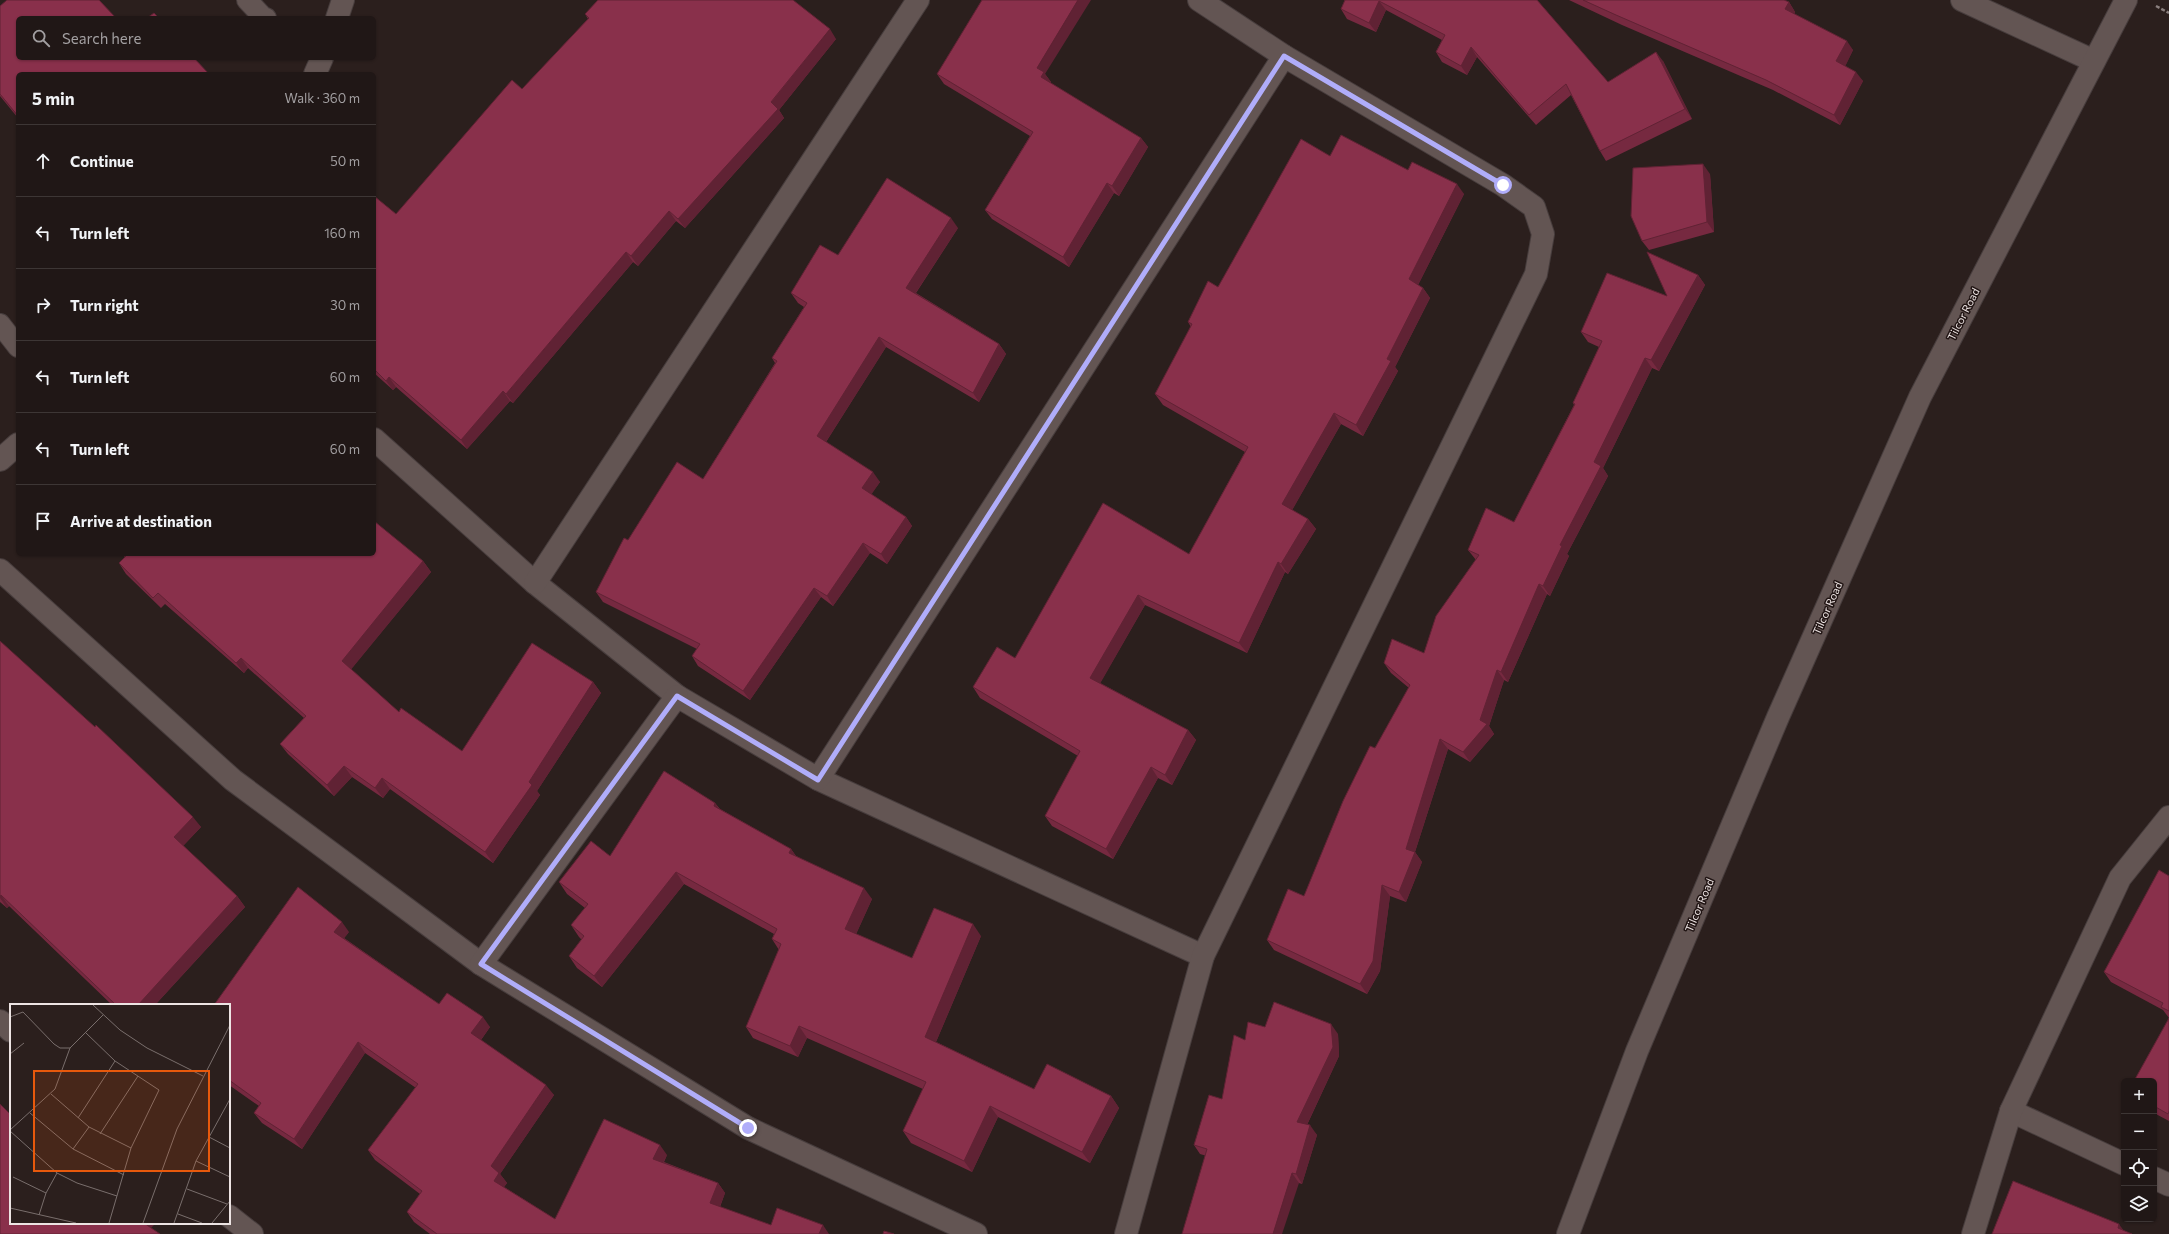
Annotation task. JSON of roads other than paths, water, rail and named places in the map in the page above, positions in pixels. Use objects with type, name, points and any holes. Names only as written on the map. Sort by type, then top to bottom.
[{"type":"street","points":[[338,16],[343,0]]},
{"type":"street","points":[[535,583],[918,0]]},
{"type":"street","points":[[1126,1234],[1202,956],[1536,274],[1543,234],[1534,207],[1503,185],[1284,56],[1199,0]]},
{"type":"street","points":[[1962,0],[2094,61]]},
{"type":"street","name":"Tilcor Road","points":[[1568,1234],[1640,1044],[1778,717],[1920,397],[2126,0]]},
{"type":"street","points":[[818,780],[1284,56]]},
{"type":"street","points":[[316,72],[321,60]]},
{"type":"street","points":[[376,441],[535,583],[677,696],[818,780],[1202,956]]},
{"type":"street","points":[[0,460],[16,446]]},
{"type":"street","points":[[0,570],[233,780],[481,964],[748,1128],[976,1234]]},
{"type":"street","points":[[481,964],[677,696]]},
{"type":"street","points":[[1973,1234],[2011,1111],[2120,878],[2169,817]]},
{"type":"street","points":[[0,1021],[10,1030]]},
{"type":"street","points":[[2011,1111],[2121,1163]]},
{"type":"street","points":[[2157,1179],[2169,1185]]},
{"type":"street","points":[[230,1217],[252,1234]]},
{"type":"lane","points":[[247,0],[262,16]]},
{"type":"lane","points":[[0,324],[16,344]]}]
